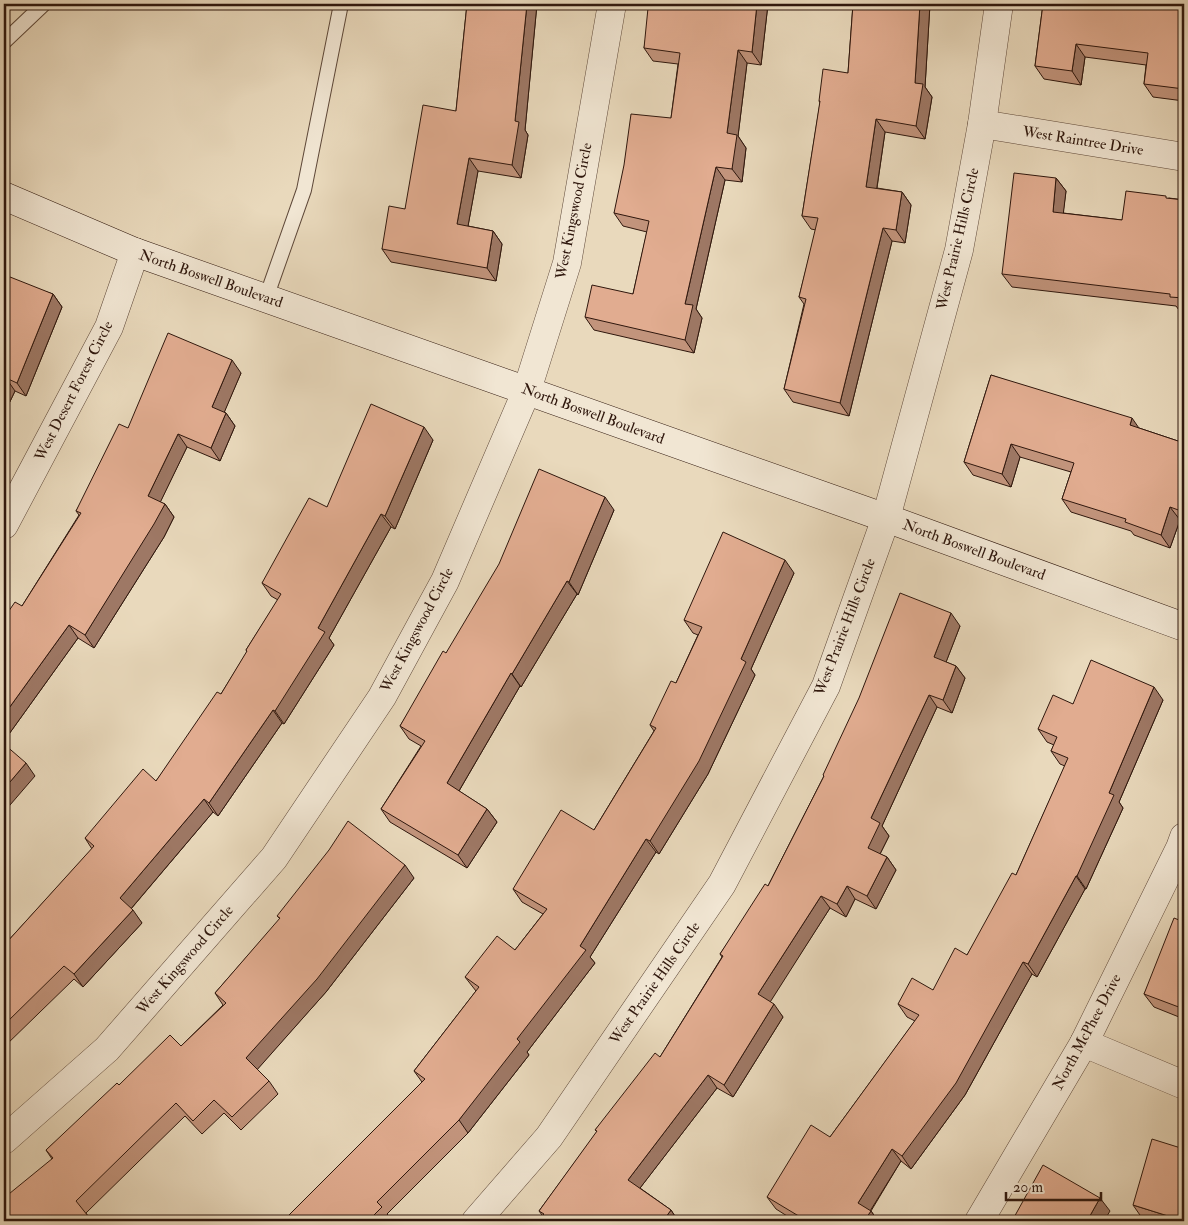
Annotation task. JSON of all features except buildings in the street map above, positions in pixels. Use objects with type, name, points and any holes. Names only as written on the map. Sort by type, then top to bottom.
[{"type":"street","name":"West Kingswood Circle","points":[[4,1140],[107,1050],[274,858],[382,697],[432,606],[445,581],[527,390],[566,263],[612,4]]},
{"type":"street","name":"West Prairie Hills Circle","points":[[476,1221],[548,1137],[722,884],[826,686],[886,518],[959,250],[982,124],[999,4]]},
{"type":"street","name":"West Raintree Drive","points":[[982,124],[1184,158]]},
{"type":"street","name":"North Boswell Boulevard","points":[[4,196],[135,252],[886,518],[1184,627]]},
{"type":"street","name":"West Desert Forest Circle","points":[[4,525],[109,327],[135,252]]},
{"type":"street","name":"North McPhee Drive","points":[[979,1221],[1084,1043],[1184,837]]},
{"type":"street","points":[[1084,1043],[1184,1085]]},
{"type":"lane","points":[[4,42],[44,4]]},
{"type":"lane","points":[[266,298],[304,190],[341,4]]}]
